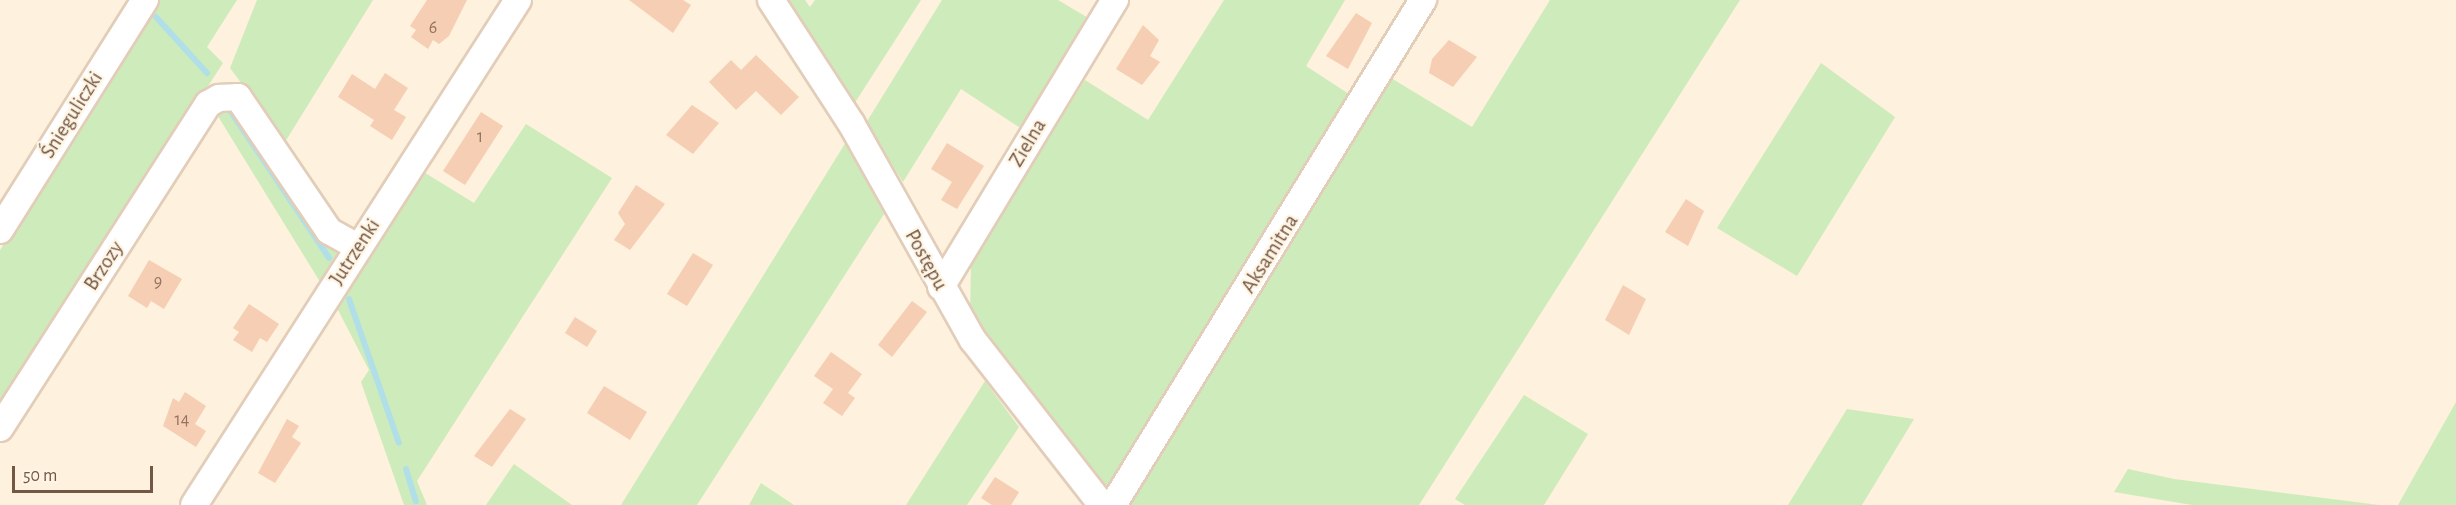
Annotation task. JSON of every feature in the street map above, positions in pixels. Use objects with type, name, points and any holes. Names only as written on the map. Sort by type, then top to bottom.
[{"type":"street","name":"Śnieguliczki","points":[[0,230],[145,0]]},
{"type":"street","name":"Jutrzenki","points":[[194,505],[518,0]]},
{"type":"street","name":"Postępu","points":[[771,0],[851,123],[941,287],[1011,394],[1102,505]]},
{"type":"street","name":"Zielna","points":[[941,287],[1116,0]]},
{"type":"street","name":"Aksamitna","points":[[1113,505],[1423,0]]},
{"type":"street","name":"Brzozy","points":[[0,428],[208,104],[228,94],[238,97],[329,231],[358,247]]},
{"type":"green space","points":[[158,0],[237,0],[207,47],[223,63],[0,409],[0,250]]},
{"type":"green space","points":[[257,0],[373,0],[285,142],[230,68]]},
{"type":"green space","points":[[785,0],[805,0],[810,7],[815,0],[921,0],[854,104]]},
{"type":"green space","points":[[942,0],[1058,0],[1090,19],[1022,129],[961,89],[903,182],[866,123]]},
{"type":"green space","points":[[1224,0],[1345,0],[1306,66],[1352,96],[1108,493],[970,318],[971,262],[1085,80],[1148,120]]},
{"type":"green space","points":[[1550,0],[1740,0],[1419,505],[1128,505],[1391,78],[1472,127]]},
{"type":"green space","points":[[1821,63],[1895,117],[1797,276],[1717,228]]},
{"type":"green space","points":[[223,107],[239,110],[340,254],[322,285],[216,113]]},
{"type":"green space","points":[[526,124],[612,178],[417,481],[427,505],[404,505],[361,382],[369,370],[337,308],[422,171],[474,203]]},
{"type":"green space","points":[[846,142],[884,214],[697,505],[621,505]]},
{"type":"green space","points":[[985,381],[1019,427],[967,505],[906,505]]},
{"type":"green space","points":[[1524,395],[1588,434],[1544,505],[1465,505],[1455,499]]},
{"type":"green space","points":[[2456,402],[2456,505],[2398,505]]},
{"type":"green space","points":[[1847,409],[1914,419],[1862,505],[1788,505]]},
{"type":"green space","points":[[514,464],[572,505],[486,505]]},
{"type":"green space","points":[[2128,469],[2174,479],[2379,505],[2192,505],[2114,492]]},
{"type":"green space","points":[[761,483],[794,505],[749,505]]},
{"type":"building","points":[[427,0],[467,0],[449,36],[439,44],[433,40],[428,49],[411,37],[416,30],[410,26]]},
{"type":"building","points":[[629,0],[683,0],[691,5],[673,33]]},
{"type":"building","points":[[1356,13],[1372,23],[1348,69],[1326,56]]},
{"type":"building","points":[[1143,25],[1159,40],[1150,56],[1160,62],[1142,85],[1116,69]]},
{"type":"building","points":[[1449,40],[1477,57],[1453,87],[1429,73],[1432,59]]},
{"type":"building","points":[[756,55],[799,97],[781,115],[756,91],[736,110],[709,82],[731,60],[741,70]]},
{"type":"building","points":[[385,73],[408,88],[394,110],[406,117],[392,140],[370,126],[374,120],[338,97],[352,74],[375,89]]},
{"type":"building","points":[[692,105],[719,123],[693,154],[666,135]]},
{"type":"building","points":[[481,112],[503,126],[465,185],[443,171]]},
{"type":"building","points":[[947,143],[984,166],[957,209],[941,200],[952,182],[931,169]]},
{"type":"building","points":[[636,185],[665,204],[630,250],[614,240],[625,224],[618,213]]},
{"type":"building","points":[[1686,199],[1704,211],[1688,246],[1665,232]]},
{"type":"building","points":[[693,253],[713,265],[687,306],[667,294]]},
{"type":"building","points":[[149,260],[182,279],[164,309],[151,301],[147,308],[128,296]]},
{"type":"building","points":[[1623,285],[1646,299],[1629,335],[1605,320]]},
{"type":"building","points":[[912,301],[927,312],[892,357],[878,345]]},
{"type":"building","points":[[249,304],[279,324],[267,342],[260,338],[252,352],[233,340],[239,332],[233,328]]},
{"type":"building","points":[[575,317],[597,331],[587,347],[565,333]]},
{"type":"building","points":[[831,352],[862,374],[848,393],[855,398],[842,416],[823,403],[833,389],[814,376]]},
{"type":"building","points":[[604,386],[647,412],[630,440],[587,413]]},
{"type":"building","points":[[185,392],[206,406],[195,424],[206,431],[196,447],[163,426],[173,398],[179,402]]},
{"type":"building","points":[[510,409],[526,419],[492,467],[474,456]]},
{"type":"building","points":[[287,419],[299,426],[292,437],[301,443],[275,483],[258,473]]},
{"type":"building","points":[[995,477],[1019,492],[1011,505],[992,505],[981,498]]},
{"type":"waterway","points":[[156,17],[207,73]]},
{"type":"waterway","points":[[231,112],[329,258]]},
{"type":"waterway","points":[[349,299],[399,443]]},
{"type":"waterway","points":[[406,469],[416,501]]}]
